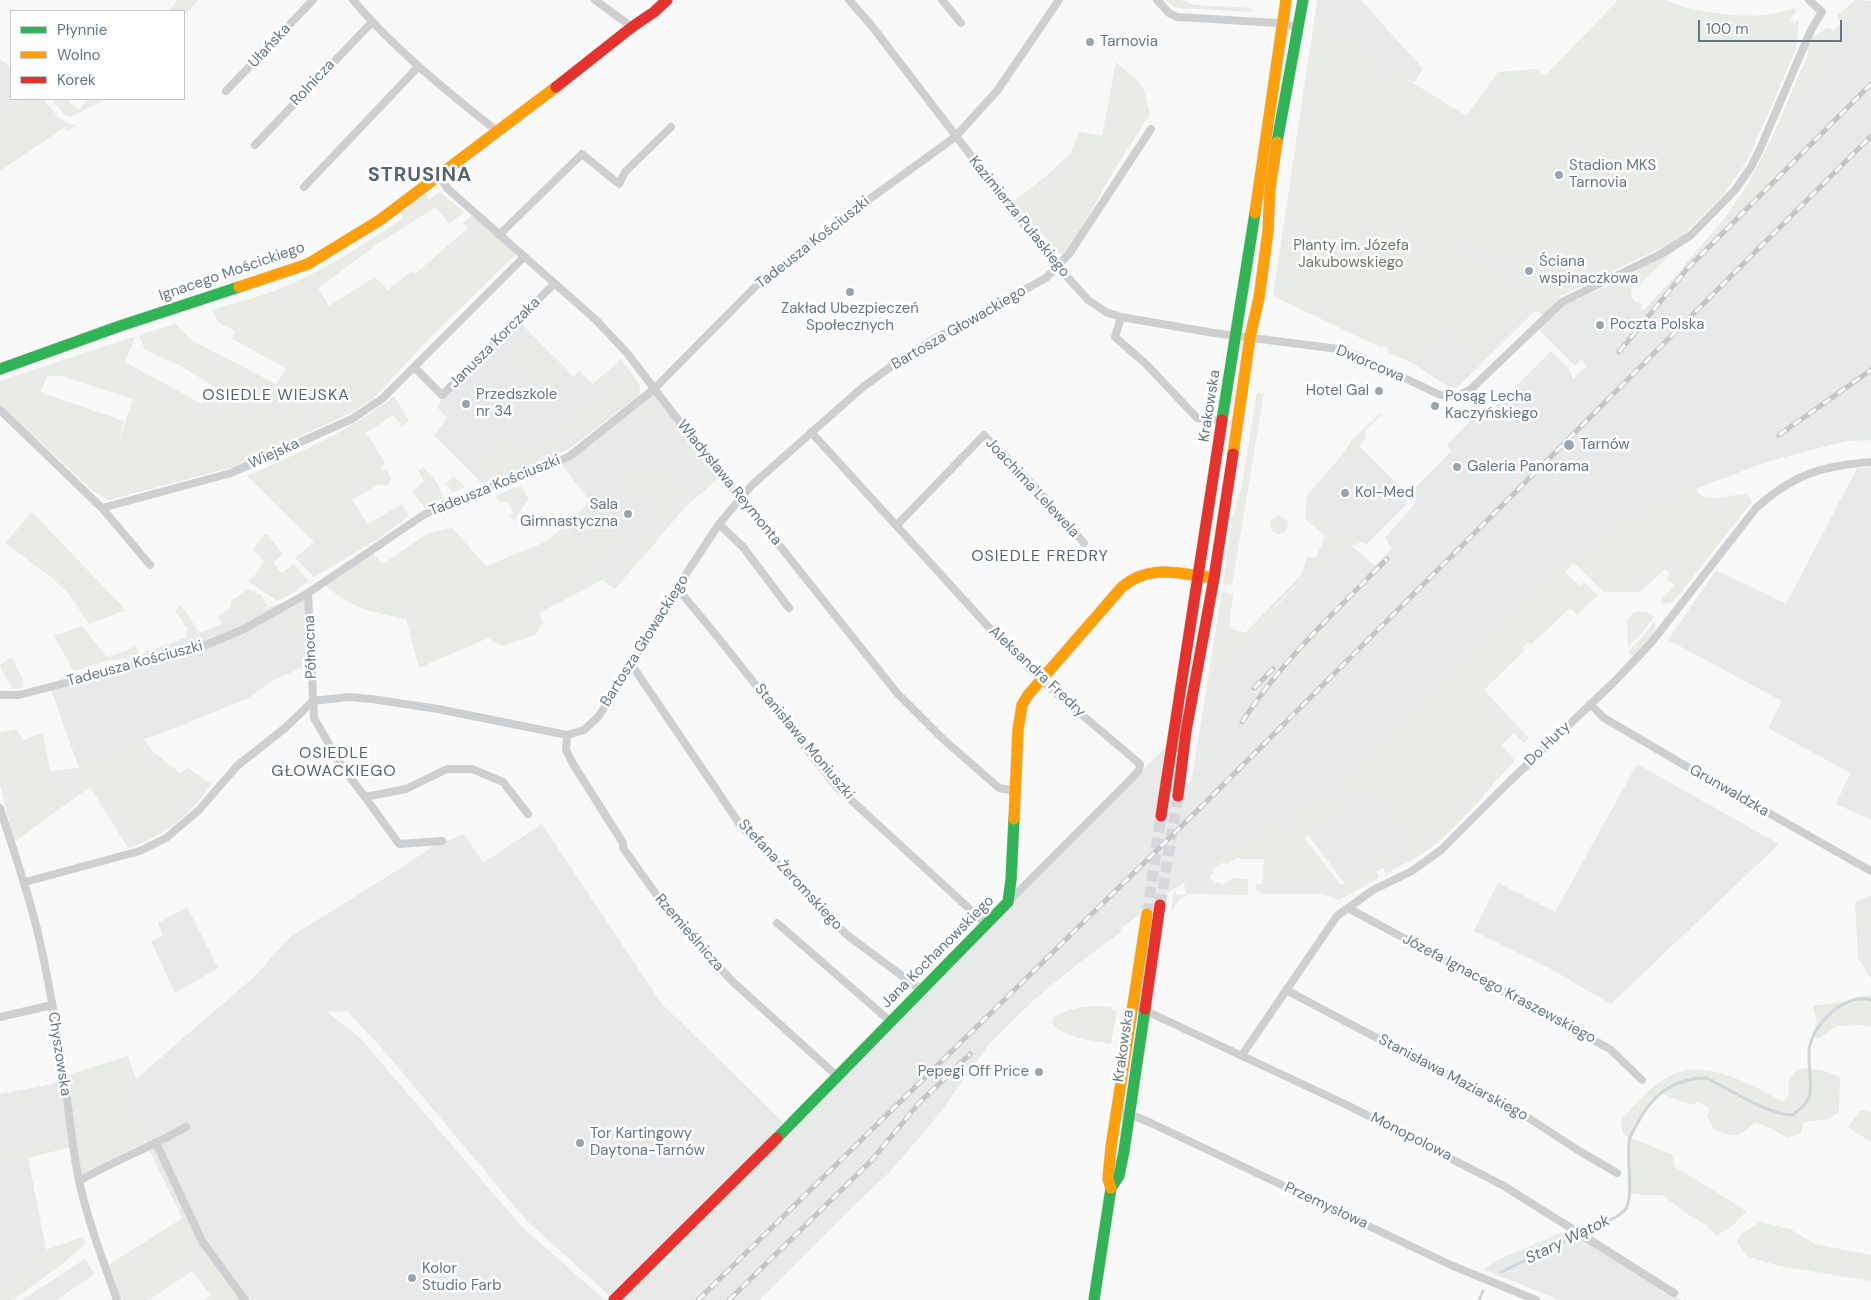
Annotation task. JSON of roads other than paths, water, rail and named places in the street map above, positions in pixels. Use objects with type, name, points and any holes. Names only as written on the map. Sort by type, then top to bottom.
[{"type":"street","name":"Ułańska","points":[[226,91],[313,0]]},
{"type":"street","points":[[353,0],[372,22],[418,67],[498,132]]},
{"type":"street","points":[[594,0],[632,27]]},
{"type":"street","name":"Ignacego Mościckiego","points":[[0,369],[120,326],[308,264],[380,220],[498,132],[667,0]]},
{"type":"street","name":"Kazimierza Pułaskiego","points":[[849,0],[1058,268],[1088,300],[1106,312],[1122,317],[1250,337]]},
{"type":"street","points":[[942,0],[961,23]]},
{"type":"street","name":"Tadeusza Kościuszki","points":[[0,695],[20,695],[199,648],[244,629],[308,593],[393,535],[449,502],[547,467],[570,456],[654,390],[756,286],[955,137],[997,91],[1059,0]]},
{"type":"street","points":[[1157,0],[1169,13],[1177,17],[1282,23],[1298,26]]},
{"type":"street","name":"Krakowska","points":[[1161,816],[1222,422],[1244,296],[1266,127],[1286,0]]},
{"type":"street","name":"Krakowska","points":[[1178,796],[1186,731],[1214,578],[1250,337],[1259,298],[1268,231],[1270,188],[1303,0]]},
{"type":"street","name":"Dworcowa","points":[[1250,337],[1330,347],[1346,352],[1440,396],[1451,397],[1465,394],[1567,298],[1661,254],[1685,240],[1735,190],[1751,167],[1760,149],[1811,30],[1822,12],[1810,0]]},
{"type":"street","name":"Rolnicza","points":[[255,145],[372,22]]},
{"type":"street","points":[[304,187],[418,67]]},
{"type":"street","points":[[499,235],[582,154],[619,184],[625,172],[671,127]]},
{"type":"street","name":"Bartosza Głowackiego","points":[[567,735],[584,730],[593,723],[677,588],[720,524],[756,481],[863,388],[896,363],[934,339],[1046,278],[1058,268],[1074,248],[1151,129]]},
{"type":"street","name":"Władysława Reymonta","points":[[439,176],[448,189],[596,320],[627,353],[721,476],[741,498],[898,693],[943,739],[999,788],[1014,791]]},
{"type":"street","name":"Wiejska","points":[[102,508],[231,473],[352,419],[383,398],[524,257]]},
{"type":"street","name":"Janusza Korczaka","points":[[414,367],[442,395],[554,284]]},
{"type":"street","points":[[1122,317],[1115,336],[1146,364],[1197,418],[1222,422]]},
{"type":"street","points":[[0,410],[102,508],[150,565]]},
{"type":"street","name":"Aleksandra Fredry","points":[[811,432],[1005,645],[1042,681],[1139,762],[1140,767],[1136,774],[1008,902]]},
{"type":"street","name":"Joachima Lelewela","points":[[897,525],[984,435],[1038,490],[1084,543]]},
{"type":"street","name":"Do Huty","points":[[1242,1054],[1326,929],[1337,916],[1373,890],[1412,871],[1441,850],[1643,653],[1746,520],[1770,496],[1793,480],[1812,471],[1846,464],[1871,462]]},
{"type":"street","points":[[720,524],[743,547],[789,608]]},
{"type":"street","name":"Jana Kochanowskiego","points":[[614,1300],[713,1204],[1008,902],[1011,880],[1018,730],[1022,705],[1122,587],[1134,577],[1149,571],[1158,570],[1214,578]]},
{"type":"street","name":"Stanisława Moniuszki","points":[[677,588],[837,787],[987,925]]},
{"type":"street","name":"Północna","points":[[308,593],[314,718],[343,768],[398,844],[442,840]]},
{"type":"street","name":"Stefana Żeromskiego","points":[[631,664],[741,826],[847,935],[921,990]]},
{"type":"street","points":[[25,882],[140,851],[166,838],[199,810],[237,766],[285,728],[313,701],[348,698],[372,699],[438,709],[567,735]]},
{"type":"street","name":"Grunwaldzka","points":[[1590,704],[1604,718],[1683,765],[1871,871]]},
{"type":"street","name":"Rzemieślnicza","points":[[567,735],[566,750],[572,764],[623,843],[623,848],[674,920],[732,981],[837,1076]]},
{"type":"street","points":[[365,797],[406,788],[448,769],[472,769],[503,782],[528,814]]},
{"type":"street","name":"Chyszowska","points":[[0,808],[16,861],[25,882],[40,942],[52,1005],[79,1181],[92,1228],[117,1300]]},
{"type":"street","name":"Krakowska","points":[[1111,1188],[1108,1179],[1116,1112],[1160,905]]},
{"type":"street","name":"Józefa Ignacego Kraszewskiego","points":[[1348,908],[1610,1049],[1642,1080]]},
{"type":"street","name":"Krakowska","points":[[1094,1300],[1111,1188],[1119,1176],[1130,1114],[1147,914]]},
{"type":"street","points":[[777,924],[890,1021]]},
{"type":"street","name":"Stanisława Maziarskiego","points":[[1286,990],[1510,1106],[1617,1173]]},
{"type":"street","points":[[0,1017],[52,1005]]},
{"type":"street","name":"Monopolowa","points":[[1139,1009],[1242,1054],[1349,1106],[1504,1186],[1674,1293]]},
{"type":"street","name":"Przemysłowa","points":[[1116,1112],[1130,1114],[1453,1266],[1536,1300]]},
{"type":"street","points":[[79,1181],[103,1167],[186,1127]]},
{"type":"street","points":[[156,1143],[202,1241],[244,1300]]},
{"type":"waterway","name":"Stary Wątok","points":[[1501,1272],[1616,1217],[1625,1210],[1628,1204],[1630,1186],[1630,1137],[1649,1105],[1665,1090],[1684,1081],[1707,1078],[1762,1107],[1793,1115],[1809,1098],[1811,1087],[1809,1051],[1811,1041],[1822,1022],[1840,1006],[1850,1001],[1871,1000]]},
{"type":"waterway","name":"Stary Wątok","points":[[1479,1300],[1483,1291]]},
{"type":"tunnel","points":[[1160,905],[1178,796]]},
{"type":"tunnel","points":[[1147,914],[1161,816]]},
{"type":"railway","points":[[1619,352],[1688,268],[1871,84]]},
{"type":"railway","points":[[698,1300],[1203,805],[1871,136]]},
{"type":"railway","points":[[1779,435],[1871,370]]},
{"type":"railway","points":[[1242,722],[1292,657],[1387,559]]},
{"type":"railway","points":[[1254,688],[1273,669]]},
{"type":"railway","points":[[729,1300],[871,1161],[919,1103],[970,1054]]},
{"type":"place","name":"Tarnovia","points":[[1090,42]]},
{"type":"place","name":"Stadion MKS Tarnovia","points":[[1559,175]]},
{"type":"place","name":"Ściana wspinaczkowa","points":[[1529,271]]},
{"type":"place","name":"Zakład Ubezpieczeń Społecznych","points":[[850,292]]},
{"type":"place","name":"Poczta Polska","points":[[1600,325]]},
{"type":"place","name":"Hotel Gal","points":[[1379,391]]},
{"type":"place","name":"Przedszkole nr 34","points":[[466,404]]},
{"type":"place","name":"Posąg Lecha Kaczyńskiego","points":[[1435,406]]},
{"type":"place","name":"Tarnów","points":[[1569,445]]},
{"type":"place","name":"Galeria Panorama","points":[[1457,467]]},
{"type":"place","name":"Kol-Med","points":[[1345,493]]},
{"type":"place","name":"Sala Gimnastyczna","points":[[628,514]]},
{"type":"place","name":"Pepegi Off Price","points":[[1039,1072]]},
{"type":"place","name":"Tor Kartingowy Daytona-Tarnów","points":[[580,1143]]},
{"type":"place","name":"Kolor Studio Farb","points":[[412,1278]]},
{"type":"district","name":"STRUSINA","points":[[420,176]]},
{"type":"district","name":"OSIEDLE WIEJSKA","points":[[276,396]]},
{"type":"district","name":"OSIEDLE FREDRY","points":[[1040,557]]},
{"type":"district","name":"OSIEDLE GŁOWACKIEGO","points":[[334,763]]},
{"type":"park label","name":"Planty im. Józefa Jakubowskiego","points":[[1351,254]]}]
